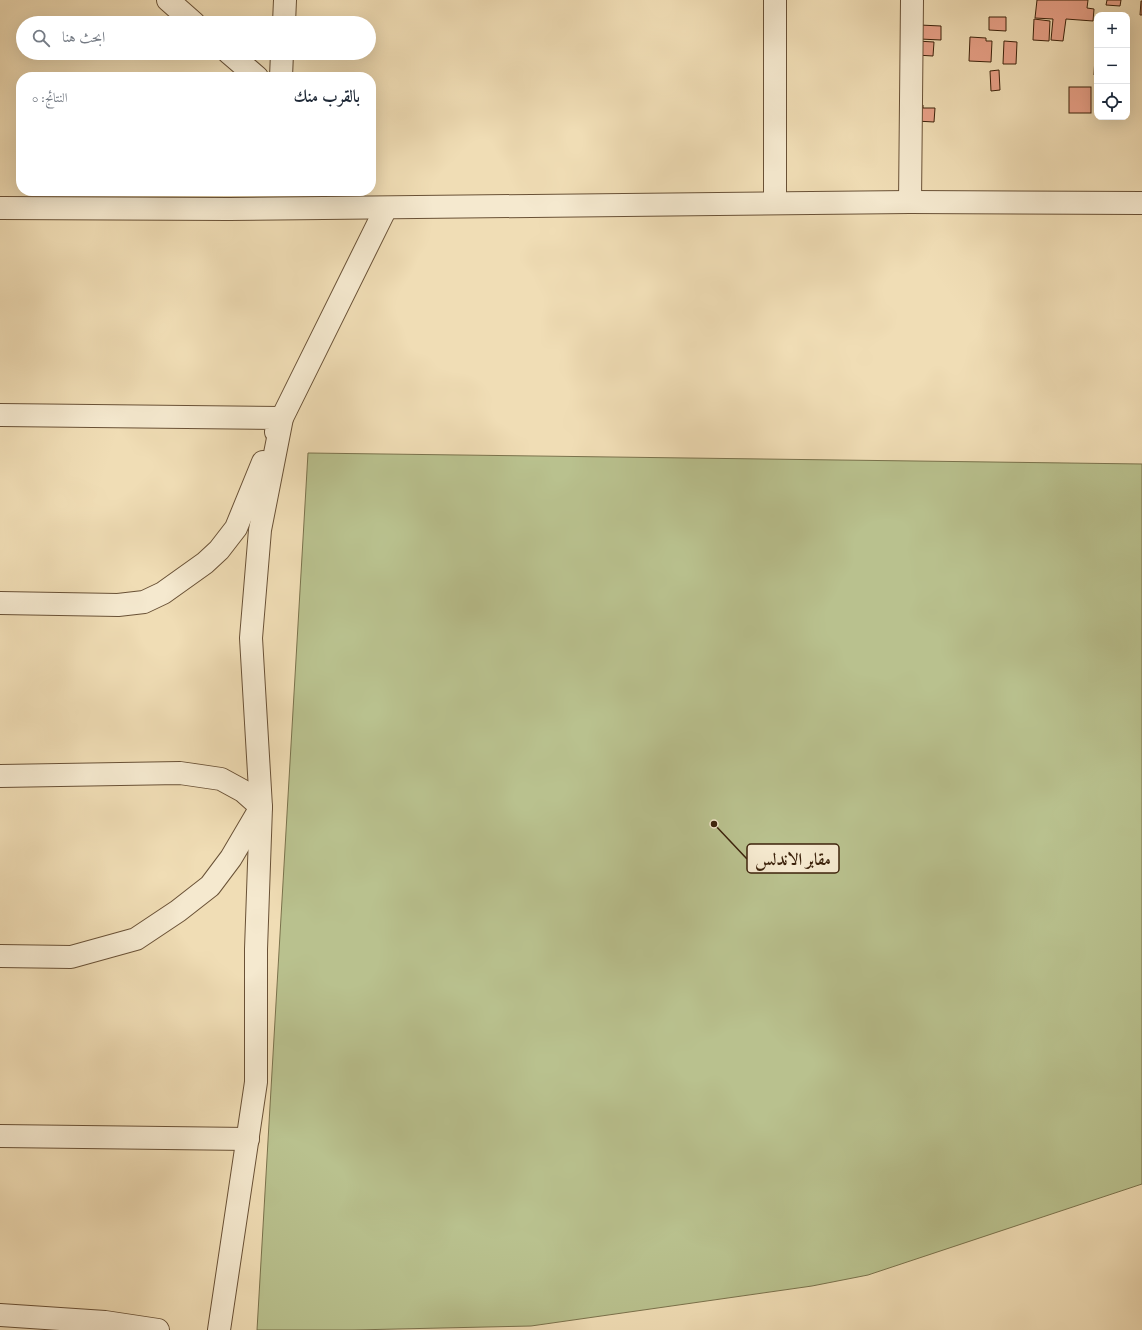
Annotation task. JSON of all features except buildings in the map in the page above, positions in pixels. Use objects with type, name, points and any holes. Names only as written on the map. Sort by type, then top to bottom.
[{"type":"street","points":[[168,0],[186,16]]},
{"type":"street","points":[[284,16],[285,0]]},
{"type":"street","points":[[775,0],[775,203]]},
{"type":"street","points":[[910,202],[912,0]]},
{"type":"street","points":[[237,60],[251,72]]},
{"type":"street","points":[[281,72],[282,60]]},
{"type":"street","points":[[0,208],[221,209],[283,199],[386,208],[775,203],[1142,202]]},
{"type":"street","points":[[0,603],[118,605],[144,602],[163,593],[205,564],[219,550],[236,528],[282,418],[386,208]]},
{"type":"street","points":[[0,415],[282,418]]},
{"type":"street","points":[[219,1330],[256,1082],[256,949],[261,807],[251,638],[260,530],[282,418]]},
{"type":"street","points":[[0,776],[180,773],[221,779],[243,791],[261,807]]},
{"type":"street","points":[[0,956],[71,958],[136,939],[178,912],[210,886],[231,858],[261,807]]},
{"type":"street","points":[[0,1136],[248,1139]]},
{"type":"street","points":[[0,1315],[105,1322],[158,1330]]},
{"type":"green space","points":[[308,453],[1142,464],[1142,1184],[868,1275],[812,1286],[531,1326],[353,1330],[257,1330]]},
{"type":"place","name":"مقابر الاندلس","points":[[714,824]]}]
